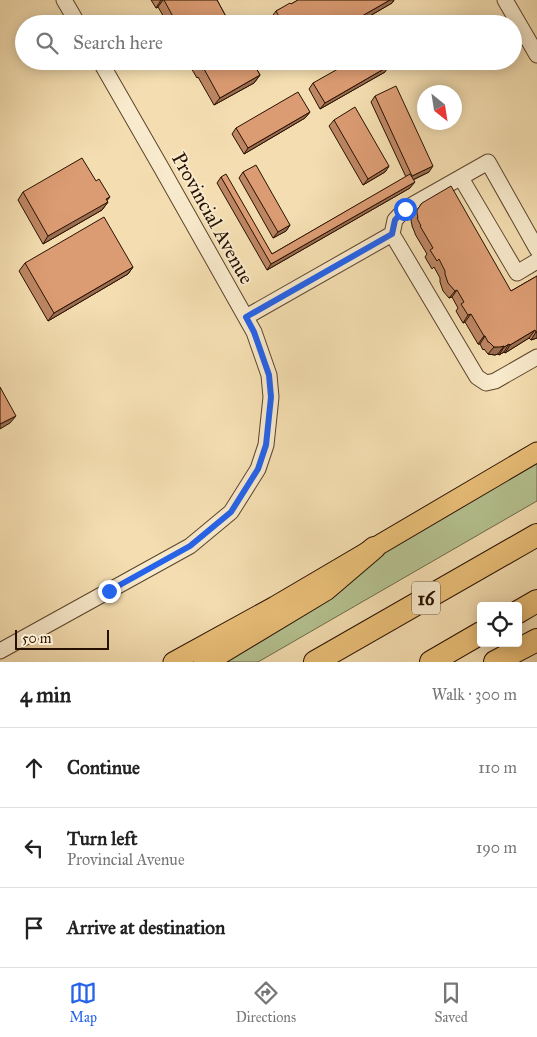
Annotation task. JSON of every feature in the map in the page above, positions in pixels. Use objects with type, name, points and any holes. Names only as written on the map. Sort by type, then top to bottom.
[{"type":"highway","name":"16","points":[[315,662],[537,534]]},
{"type":"highway","points":[[205,662],[326,589],[374,548]]},
{"type":"highway","points":[[522,610],[537,601]]},
{"type":"highway","points":[[431,662],[477,635]]},
{"type":"highway","points":[[495,662],[537,640]]},
{"type":"main road","points":[[173,662],[275,606],[537,452]]},
{"type":"street","points":[[64,0],[73,15]]},
{"type":"street","points":[[505,0],[514,15]]},
{"type":"street","points":[[522,29],[537,55]]},
{"type":"street","name":"Provincial Avenue","points":[[0,651],[190,546],[231,512],[258,469],[266,445],[271,397],[269,375],[254,332],[105,70]]},
{"type":"street","points":[[537,249],[488,162],[405,209],[395,220],[392,234],[477,377],[486,382],[496,381],[537,357]]},
{"type":"street","points":[[461,178],[517,273],[537,261]]},
{"type":"street","points":[[246,317],[392,234]]},
{"type":"green space","points":[[537,462],[537,501],[258,662],[215,662],[392,548]]},
{"type":"building","points":[[164,0],[217,0],[225,15],[172,15]]},
{"type":"building","points":[[298,0],[390,0],[364,15],[278,15],[276,11]]},
{"type":"building","points":[[205,70],[257,70],[260,75],[220,98]]},
{"type":"building","points":[[336,70],[382,70],[325,103],[313,83]]},
{"type":"building","points":[[396,86],[433,166],[412,176],[375,96]]},
{"type":"building","points":[[298,92],[310,112],[248,148],[236,128]]},
{"type":"building","points":[[355,107],[389,166],[368,179],[334,120]]},
{"type":"building","points":[[82,158],[96,181],[99,179],[110,197],[106,199],[108,202],[48,236],[23,192]]},
{"type":"building","points":[[256,165],[290,225],[278,232],[243,172]]},
{"type":"building","points":[[226,174],[272,254],[410,174],[415,182],[271,264],[221,177]]},
{"type":"building","points":[[451,186],[511,291],[537,276],[537,332],[535,330],[510,345],[494,347],[488,342],[471,314],[468,315],[461,304],[464,302],[457,290],[455,291],[448,283],[439,259],[437,261],[430,250],[433,248],[417,218],[417,210],[422,203]]},
{"type":"building","points":[[104,217],[133,267],[54,313],[25,263]]},
{"type":"building","points":[[0,387],[16,416],[0,424]]},
{"type":"route","points":[[109,591],[190,546],[231,512],[258,469],[266,445],[271,397],[269,375],[254,332],[246,317],[392,234],[395,220],[405,209]]}]
